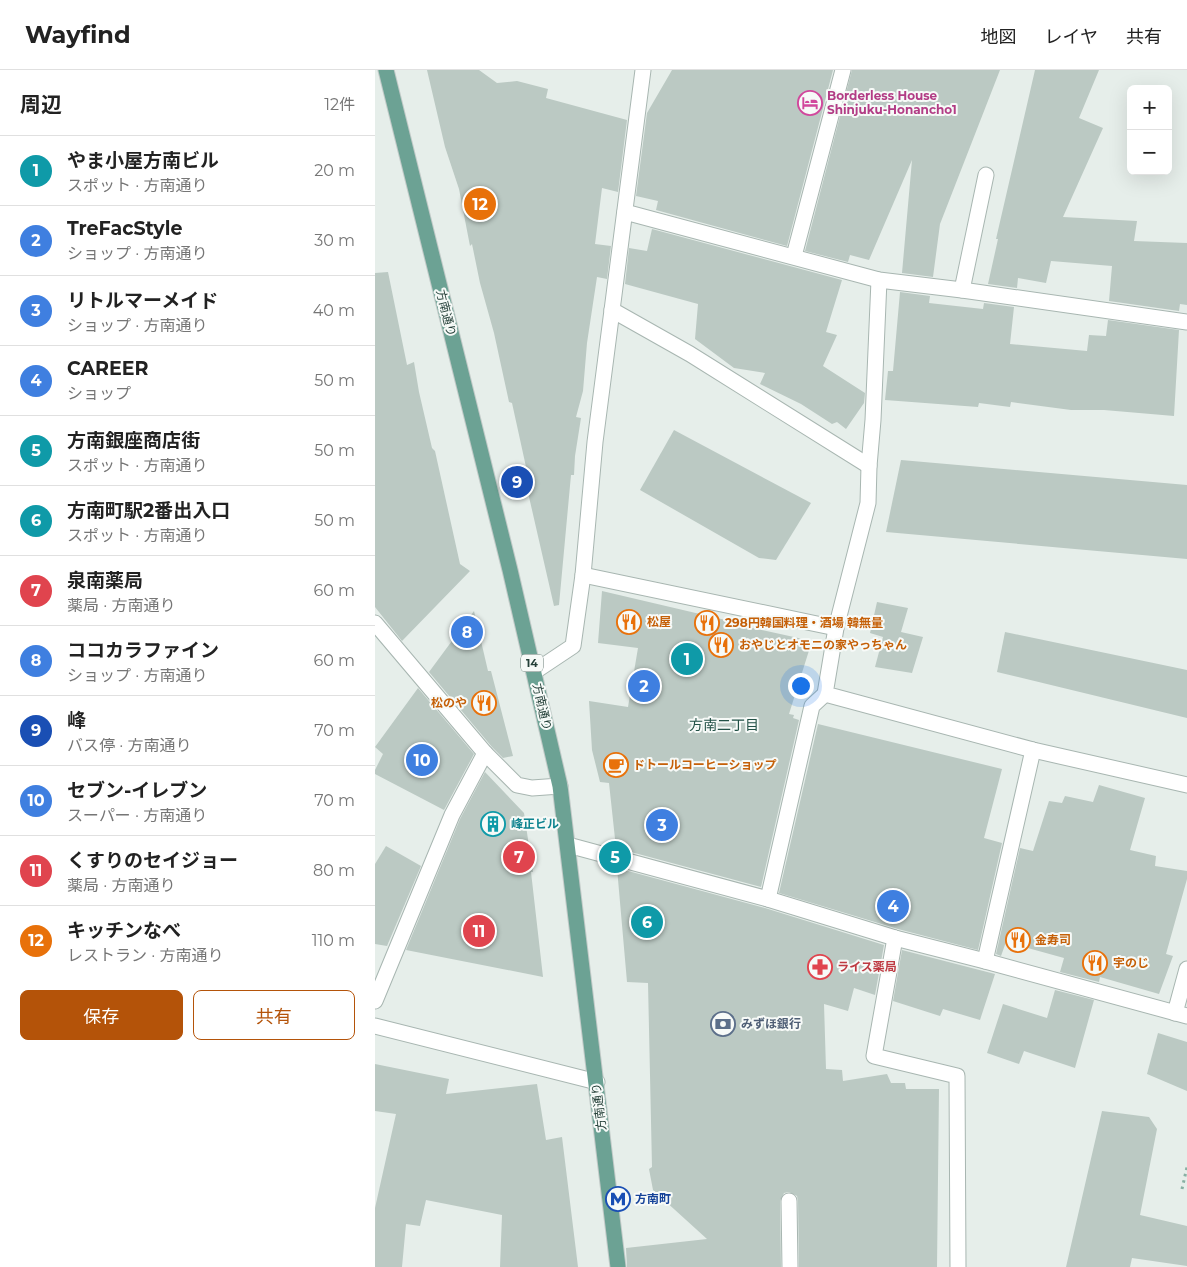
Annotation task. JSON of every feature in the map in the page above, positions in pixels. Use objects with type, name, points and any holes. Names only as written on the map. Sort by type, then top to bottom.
[{"type":"main road","name":"方南通り","points":[[385,70],[506,551],[560,786],[618,1267]]},
{"type":"street","points":[[534,672],[573,646],[583,574],[595,442],[643,70]]},
{"type":"street","points":[[794,256],[843,70]]},
{"type":"street","points":[[962,290],[986,175]]},
{"type":"street","points":[[625,212],[879,280],[1187,322]]},
{"type":"street","points":[[768,899],[812,706],[825,694],[836,628],[868,502],[879,280]]},
{"type":"street","points":[[612,310],[690,354],[869,466]]},
{"type":"street","points":[[583,574],[836,628]]},
{"type":"street","points":[[375,623],[485,753],[517,784],[532,788],[560,786]]},
{"type":"street","points":[[825,694],[1033,750],[1187,785]]},
{"type":"street","points":[[985,961],[1033,750]]},
{"type":"street","points":[[375,1001],[452,815],[485,753]]},
{"type":"street","points":[[568,845],[768,899],[895,938],[1181,1015],[1187,969]]},
{"type":"street","points":[[895,938],[874,1056],[957,1076],[958,1267]]},
{"type":"street","points":[[375,1026],[597,1082]]},
{"type":"street","points":[[789,1201],[790,1267]]},
{"type":"path","points":[[1182,1189],[1187,1167]]},
{"type":"building","points":[[427,70],[479,70],[497,83],[517,81],[548,89],[546,98],[627,120],[618,192],[602,188],[595,244],[611,246],[607,279],[597,277],[587,343],[583,391],[576,417],[581,418],[574,475],[571,475],[559,605],[554,606],[524,475],[528,476],[512,403],[509,402],[472,244],[470,246],[459,189],[445,147]]},
{"type":"building","points":[[672,70],[833,70],[787,246],[656,210],[658,201],[636,196],[647,113]]},
{"type":"building","points":[[852,70],[1000,70],[940,224],[933,277],[902,273],[912,160],[869,260],[850,255],[848,262],[805,251]]},
{"type":"building","points":[[1035,70],[1099,70],[1079,118],[1103,128],[1063,217],[1137,221],[1134,241],[1187,243],[1187,305],[1180,304],[1179,311],[1109,301],[1112,266],[1051,261],[1046,283],[1018,278],[1017,288],[988,284],[998,239],[996,239]]},
{"type":"building","points":[[652,229],[842,280],[826,332],[837,335],[823,366],[865,393],[864,403],[846,429],[837,422],[832,424],[801,404],[760,384],[765,373],[734,368],[695,339],[698,304],[625,284],[629,248],[647,251]]},
{"type":"building","points":[[388,272],[407,365],[414,362],[419,392],[432,448],[435,451],[460,564],[470,571],[402,641],[375,607],[375,273]]},
{"type":"building","points":[[900,292],[930,296],[929,303],[983,309],[984,303],[1014,307],[1010,344],[1087,351],[1089,335],[1106,336],[1108,320],[1179,330],[1174,416],[1104,410],[1071,410],[1011,402],[1010,407],[979,403],[978,407],[885,400],[888,371],[893,371]]},
{"type":"building","points":[[674,430],[811,503],[776,560],[759,558],[640,490]]},
{"type":"building","points":[[901,460],[1187,485],[1187,559],[886,532]]},
{"type":"building","points":[[602,591],[734,622],[734,624],[812,641],[789,714],[794,715],[793,718],[799,720],[761,887],[616,848],[609,783],[600,782],[592,750],[589,701],[628,707],[638,648],[598,643]]},
{"type":"building","points":[[877,602],[908,608],[901,632],[923,637],[912,673],[875,667],[883,637],[870,633]]},
{"type":"building","points":[[474,611],[488,671],[491,671],[513,756],[503,758],[492,747],[429,672]]},
{"type":"building","points":[[1005,632],[1187,670],[1187,718],[997,672]]},
{"type":"building","points":[[418,688],[474,754],[444,810],[375,774],[383,754],[375,747]]},
{"type":"building","points":[[818,724],[1002,769],[984,838],[1002,843],[978,950],[898,929],[779,893]]},
{"type":"building","points":[[485,772],[524,813],[533,872],[531,872],[543,977],[406,950],[460,819]]},
{"type":"building","points":[[1099,785],[1145,798],[1130,850],[1156,856],[1155,866],[1187,871],[1187,879],[1166,954],[1173,956],[1159,994],[1100,977],[1099,982],[1060,972],[1064,958],[1006,942],[1001,956],[996,954],[1020,848],[1033,851],[1049,801],[1062,803],[1065,796],[1093,802]]},
{"type":"building","points":[[386,846],[421,866],[387,946],[375,944],[375,864]]},
{"type":"building","points":[[617,868],[765,908],[884,945],[875,995],[854,988],[848,1011],[824,1004],[826,1069],[842,1070],[843,1081],[887,1074],[891,1083],[905,1083],[906,1089],[939,1089],[937,1267],[799,1267],[798,1201],[797,1196],[789,1192],[784,1193],[780,1201],[781,1267],[627,1267],[626,1248],[707,1239],[653,1190],[649,1169],[652,1167],[648,983],[627,982]]},
{"type":"building","points":[[902,950],[995,974],[980,1020],[943,1009],[940,1016],[893,1001]]},
{"type":"building","points":[[1055,990],[1094,1000],[1075,1068],[1024,1051],[1019,1064],[987,1053],[1003,1004],[1047,1018]]},
{"type":"building","points":[[1158,1033],[1187,1042],[1187,1091],[1147,1074]]},
{"type":"building","points":[[375,1064],[449,1079],[446,1094],[537,1084],[546,1140],[562,1137],[578,1267],[500,1267],[502,1215],[426,1200],[420,1226],[406,1224],[402,1267],[375,1267],[375,1208],[396,1114],[375,1111]]},
{"type":"building","points":[[1102,1111],[1149,1117],[1157,1129],[1140,1215],[1187,1226],[1187,1266],[1132,1258],[1130,1267],[1066,1267]]},
{"type":"place","name":"Borderless House Shinjuku-Honancho1","points":[[810,103]]},
{"type":"place","name":"キッチンなべ","points":[[480,204]]},
{"type":"place","name":"峰","points":[[517,482]]},
{"type":"place","name":"松屋","points":[[629,622]]},
{"type":"place","name":"298円韓国料理・酒場 韓無量","points":[[707,623]]},
{"type":"place","name":"ココカラファイン","points":[[467,632]]},
{"type":"place","name":"おやじとオモニの家やっちゃん","points":[[721,645]]},
{"type":"place","name":"やま小屋方南ビル","points":[[687,659]]},
{"type":"place","name":"TreFacStyle","points":[[644,686]]},
{"type":"place","name":"松のや","points":[[484,703]]},
{"type":"place","name":"セブン-イレブン","points":[[422,760]]},
{"type":"place","name":"ドトールコーヒーショップ","points":[[616,765]]},
{"type":"place","name":"峰正ビル","points":[[493,824]]},
{"type":"place","name":"リトルマーメイド","points":[[662,825]]},
{"type":"place","name":"泉南薬局","points":[[519,857]]},
{"type":"place","name":"方南銀座商店街","points":[[615,857]]},
{"type":"place","name":"CAREER","points":[[893,906]]},
{"type":"place","name":"方南町駅2番出入口","points":[[647,922]]},
{"type":"place","name":"くすりのセイジョー","points":[[479,931]]},
{"type":"place","name":"金寿司","points":[[1018,940]]},
{"type":"place","name":"宇のじ","points":[[1095,963]]},
{"type":"place","name":"ライス薬局","points":[[820,967]]},
{"type":"place","name":"みずほ銀行","points":[[723,1024]]},
{"type":"place","name":"方南町","points":[[618,1199]]},
{"type":"district","name":"方南二丁目","points":[[724,725]]}]
